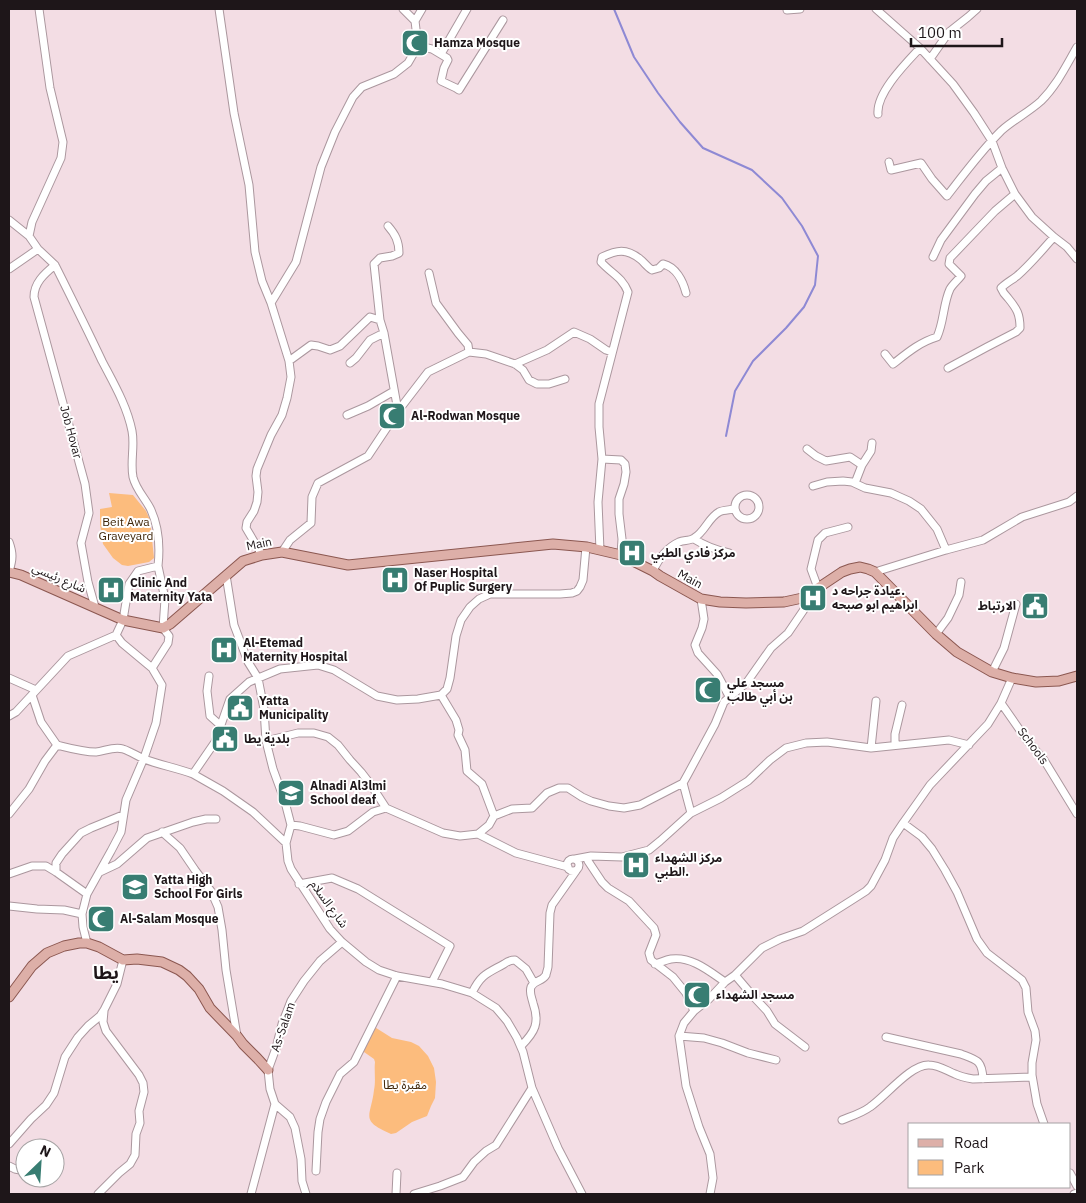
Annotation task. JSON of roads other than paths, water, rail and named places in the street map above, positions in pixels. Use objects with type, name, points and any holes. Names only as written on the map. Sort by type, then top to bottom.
[{"type":"main road","name":"Main","points":[[226,575],[243,561],[262,555],[282,552],[348,566],[553,544],[586,547],[621,555],[653,570],[660,576],[701,599],[746,603],[784,602],[807,598]]},
{"type":"main road","points":[[807,598],[842,572],[860,567],[868,569],[875,572],[936,634],[957,652],[992,672],[1036,682],[1059,681],[1077,676]]},
{"type":"main road","name":"شارع رئيسي","points":[[9,572],[21,575],[123,620],[162,628]]},
{"type":"main road","points":[[162,628],[170,624],[226,575]]},
{"type":"main road","points":[[9,997],[32,966],[47,953],[64,946],[87,943],[99,947],[123,960],[137,959],[162,962],[188,976],[200,989],[210,1008],[268,1070]]},
{"type":"street","points":[[31,239],[32,222],[62,158],[63,142],[50,88],[39,9]]},
{"type":"street","points":[[219,9],[234,113],[248,185],[255,252],[262,280],[272,303],[289,361],[290,377],[287,398],[282,415],[259,462],[256,476],[257,502],[246,528],[262,555]]},
{"type":"street","points":[[403,9],[415,21]]},
{"type":"street","points":[[272,303],[296,262],[321,167],[335,132],[353,97],[362,87],[394,74],[408,63],[418,46],[415,21],[422,9]]},
{"type":"street","points":[[442,54],[467,9]]},
{"type":"street","points":[[787,10],[800,9]]},
{"type":"street","points":[[876,9],[920,48],[954,84],[992,141],[1002,168],[1015,194],[1032,217],[1067,247],[1077,259]]},
{"type":"street","points":[[930,59],[949,32],[977,9]]},
{"type":"street","points":[[418,46],[428,48],[447,58],[441,82],[459,90],[503,20]]},
{"type":"street","points":[[889,162],[891,170],[921,163],[947,196],[992,141],[1048,93],[1059,79],[1077,47]]},
{"type":"street","points":[[878,114],[877,107],[882,94],[920,48]]},
{"type":"street","points":[[933,257],[941,240],[975,194],[986,181],[1002,168]]},
{"type":"street","points":[[885,354],[893,364],[912,348],[937,337],[951,288],[961,276],[950,264],[950,258],[995,211],[1015,194]]},
{"type":"street","points":[[9,220],[31,239],[55,266],[124,405],[132,431],[134,447],[133,477],[138,490],[151,510],[156,525],[159,550],[158,566],[164,599],[162,628],[169,636],[168,643],[152,668]]},
{"type":"street","points":[[388,226],[396,235],[399,253],[380,258],[374,264],[380,320],[398,411]]},
{"type":"street","points":[[948,368],[1016,332],[1020,328],[1017,310],[1002,292],[1001,288],[1033,261],[1054,237]]},
{"type":"street","points":[[9,269],[38,249]]},
{"type":"street","points":[[600,550],[598,502],[602,459],[599,404],[628,292],[625,284],[601,262],[602,257],[620,250],[641,259],[652,270],[659,268],[663,264],[670,266],[683,284],[686,293]]},
{"type":"street","name":"Job Hovar","points":[[55,266],[42,276],[34,291],[34,297],[85,484],[88,513],[81,543],[95,607]]},
{"type":"street","points":[[428,273],[436,302],[468,345],[469,352]]},
{"type":"street","points":[[289,361],[311,345],[330,350],[340,346],[370,318],[380,320]]},
{"type":"street","points":[[515,364],[547,350],[574,332],[612,352]]},
{"type":"street","points":[[350,363],[370,340],[384,333]]},
{"type":"street","points":[[282,552],[290,540],[311,523],[312,497],[318,483],[368,456],[398,411],[428,372],[469,352],[486,354],[515,364],[523,370],[530,380],[537,384],[549,384],[565,379]]},
{"type":"street","points":[[347,415],[368,406],[394,391]]},
{"type":"street","points":[[855,483],[862,465],[871,451],[872,443]]},
{"type":"street","points":[[807,449],[826,461],[850,456],[862,465]]},
{"type":"street","points":[[602,459],[621,460],[625,464],[624,484],[619,499],[622,538],[621,555]]},
{"type":"street","points":[[813,486],[827,482],[843,481],[891,493],[910,501],[921,509],[937,529],[946,550]]},
{"type":"street","points":[[875,572],[983,540],[1022,517],[1069,502],[1077,496]]},
{"type":"street","points":[[653,570],[667,549],[679,542],[694,538],[720,512],[734,509]]},
{"type":"street","points":[[818,588],[811,569],[818,540],[825,533],[848,527]]},
{"type":"street","points":[[694,538],[701,544],[729,553]]},
{"type":"street","points":[[9,542],[13,560],[9,572]]},
{"type":"street","points":[[193,774],[215,742],[230,699],[249,682],[280,669],[318,665],[334,670],[377,696],[397,700],[441,695],[447,688],[450,678],[456,636],[461,620],[470,607],[479,599],[490,594],[560,594],[577,591],[583,580],[586,547]]},
{"type":"street","points":[[9,716],[16,712],[68,656],[116,635],[123,620],[129,584],[138,571],[158,566]]},
{"type":"street","points":[[226,575],[234,626],[248,662],[258,678],[264,709],[266,741],[291,825],[334,835],[348,831],[373,812],[386,808]]},
{"type":"street","points":[[936,634],[948,618],[959,595],[961,582]]},
{"type":"street","points":[[266,741],[298,733],[314,733],[328,737],[338,745],[361,772],[386,808],[443,834],[460,836],[478,834],[489,826],[494,816],[512,809],[532,808],[547,793],[559,788],[568,788],[590,801],[609,806],[624,808],[640,806],[682,783],[715,724],[722,705],[729,696],[747,682],[771,648],[788,633],[804,611],[808,603],[807,598]]},
{"type":"street","points":[[701,599],[704,619],[695,645],[698,653],[716,674],[729,696]]},
{"type":"street","points":[[992,672],[1004,648],[1016,604]]},
{"type":"street","points":[[87,943],[82,914],[87,894],[120,832],[126,800],[144,758],[156,723],[162,685],[152,668],[122,643],[116,635]]},
{"type":"street","points":[[210,676],[207,691],[210,716],[220,726]]},
{"type":"street","points":[[9,678],[34,692],[41,722],[57,745],[96,752],[117,748],[123,749],[193,774],[223,791],[253,812],[286,843]]},
{"type":"street","points":[[710,1194],[713,1178],[710,1154],[686,1086],[679,1036],[684,1023],[694,1011],[762,948],[780,939],[804,931],[871,886],[885,860],[893,838],[903,823],[930,786],[988,724],[1012,678]]},
{"type":"street","points":[[441,695],[460,730],[458,735],[466,750],[467,771],[482,784],[494,816]]},
{"type":"street","points":[[871,748],[876,701]]},
{"type":"street","name":"Schools","points":[[1001,702],[1026,740],[1044,760],[1077,814]]},
{"type":"street","points":[[895,745],[895,734],[902,706]]},
{"type":"street","points":[[521,1046],[535,1029],[535,1010],[530,992],[534,983],[546,975],[552,904],[568,881],[573,865],[591,856],[622,857],[648,850],[691,812],[721,798],[748,781],[786,748],[806,743],[827,742],[871,748],[949,740],[969,745]]},
{"type":"street","points":[[9,814],[29,789],[45,761],[57,745]]},
{"type":"street","points":[[682,783],[691,812]]},
{"type":"street","points":[[56,872],[56,863],[81,833],[123,815]]},
{"type":"street","points":[[100,872],[118,864],[147,838],[193,822],[216,819]]},
{"type":"street","points":[[903,823],[922,837],[932,849],[957,892],[977,939],[987,953],[1022,980],[1026,988],[1028,1012],[1035,1031],[1036,1040],[1032,1063],[1032,1077],[1037,1104],[1044,1123]]},
{"type":"street","name":"شارع السلام","points":[[291,825],[286,843],[291,869],[330,929],[342,942],[379,970],[397,976],[472,992],[496,1008],[507,1021],[521,1046],[532,1088],[558,1148],[582,1194]]},
{"type":"street","points":[[162,832],[180,848],[211,891],[218,907],[237,1036]]},
{"type":"street","points":[[478,834],[516,852],[549,861],[573,865],[608,857]]},
{"type":"street","points":[[588,862],[602,882],[608,888],[629,900],[654,928],[656,935],[649,954],[651,960],[674,977],[686,993],[694,1011]]},
{"type":"street","points":[[9,874],[37,865],[46,866],[87,894]]},
{"type":"street","points":[[299,884],[332,878],[358,889],[450,946],[432,982]]},
{"type":"street","points":[[9,906],[64,910],[82,914]]},
{"type":"street","name":"As-Salam","points":[[268,1070],[291,1001],[320,961],[342,942]]},
{"type":"street","points":[[655,964],[671,959],[685,959],[705,968],[725,982]]},
{"type":"street","points":[[9,1144],[55,1091],[65,1057],[78,1037],[104,1010],[117,984],[123,960]]},
{"type":"street","points":[[472,992],[487,972],[510,960],[515,960],[526,969],[534,983]]},
{"type":"street","points":[[735,975],[767,1011],[775,1024],[805,1048]]},
{"type":"street","points":[[316,1171],[319,1128],[326,1102],[340,1074],[354,1062],[397,976]]},
{"type":"street","points":[[98,1194],[119,1173],[127,1168],[134,1158],[136,1134],[140,1123],[139,1111],[144,1092],[140,1076],[106,1031],[103,1022],[104,1010]]},
{"type":"street","points":[[679,1036],[722,1042],[748,1053],[776,1060]]},
{"type":"street","points":[[886,1036],[972,1058],[981,1065],[983,1079]]},
{"type":"street","points":[[842,1120],[869,1108],[908,1074],[925,1065],[934,1065],[965,1078],[1032,1077]]},
{"type":"street","points":[[268,1070],[270,1089],[275,1104],[290,1117],[295,1128],[301,1159],[302,1181],[306,1194]]},
{"type":"street","points":[[414,1194],[463,1177],[472,1164],[486,1151],[496,1145],[532,1088]]},
{"type":"street","points":[[251,1194],[275,1104]]},
{"type":"street","points":[[396,1194],[397,1173]]},
{"type":"street","points":[[1071,1175],[1077,1186]]},
{"type":"waterway","points":[[614,9],[634,57],[680,122],[703,148],[752,170],[782,198],[802,226],[818,256],[815,285],[804,307],[753,361],[735,391],[726,436]]},
{"type":"place","name":"Hamza Mosque","points":[[415,43]]},
{"type":"place","name":"Al-Rodwan Mosque","points":[[392,416]]},
{"type":"place","name":"مركز فادي الطبي","points":[[632,553]]},
{"type":"place","name":"Naser Hospital Of Puplic Surgery","points":[[395,580]]},
{"type":"place","name":"Clinic And Maternity Yata","points":[[111,590]]},
{"type":"place","name":"عيادة جراحه د. ابراهيم ابو صبحه","points":[[813,598]]},
{"type":"place","name":"الارتباط","points":[[1035,606]]},
{"type":"place","name":"Al-Etemad Maternity Hospital","points":[[224,650]]},
{"type":"place","name":"مسجد علي بن أبي طالب","points":[[708,690]]},
{"type":"place","name":"Yatta Municipality","points":[[240,708]]},
{"type":"place","name":"بلدية يطا","points":[[225,739]]},
{"type":"place","name":"Alnadi Al3lmi School deaf","points":[[291,793]]},
{"type":"place","name":"مركز الشهداء الطبي.","points":[[636,865]]},
{"type":"place","name":"Yatta High School For Girls","points":[[135,887]]},
{"type":"place","name":"Al-Salam Mosque","points":[[101,919]]},
{"type":"place","name":"مسجد الشهداء","points":[[697,995]]},
{"type":"district","name":"يطا","points":[[106,973]]},
{"type":"park label","name":"Beit Awa Graveyard","points":[[126,529]]},
{"type":"park label","name":"مقبرة يطا","points":[[405,1085]]}]
